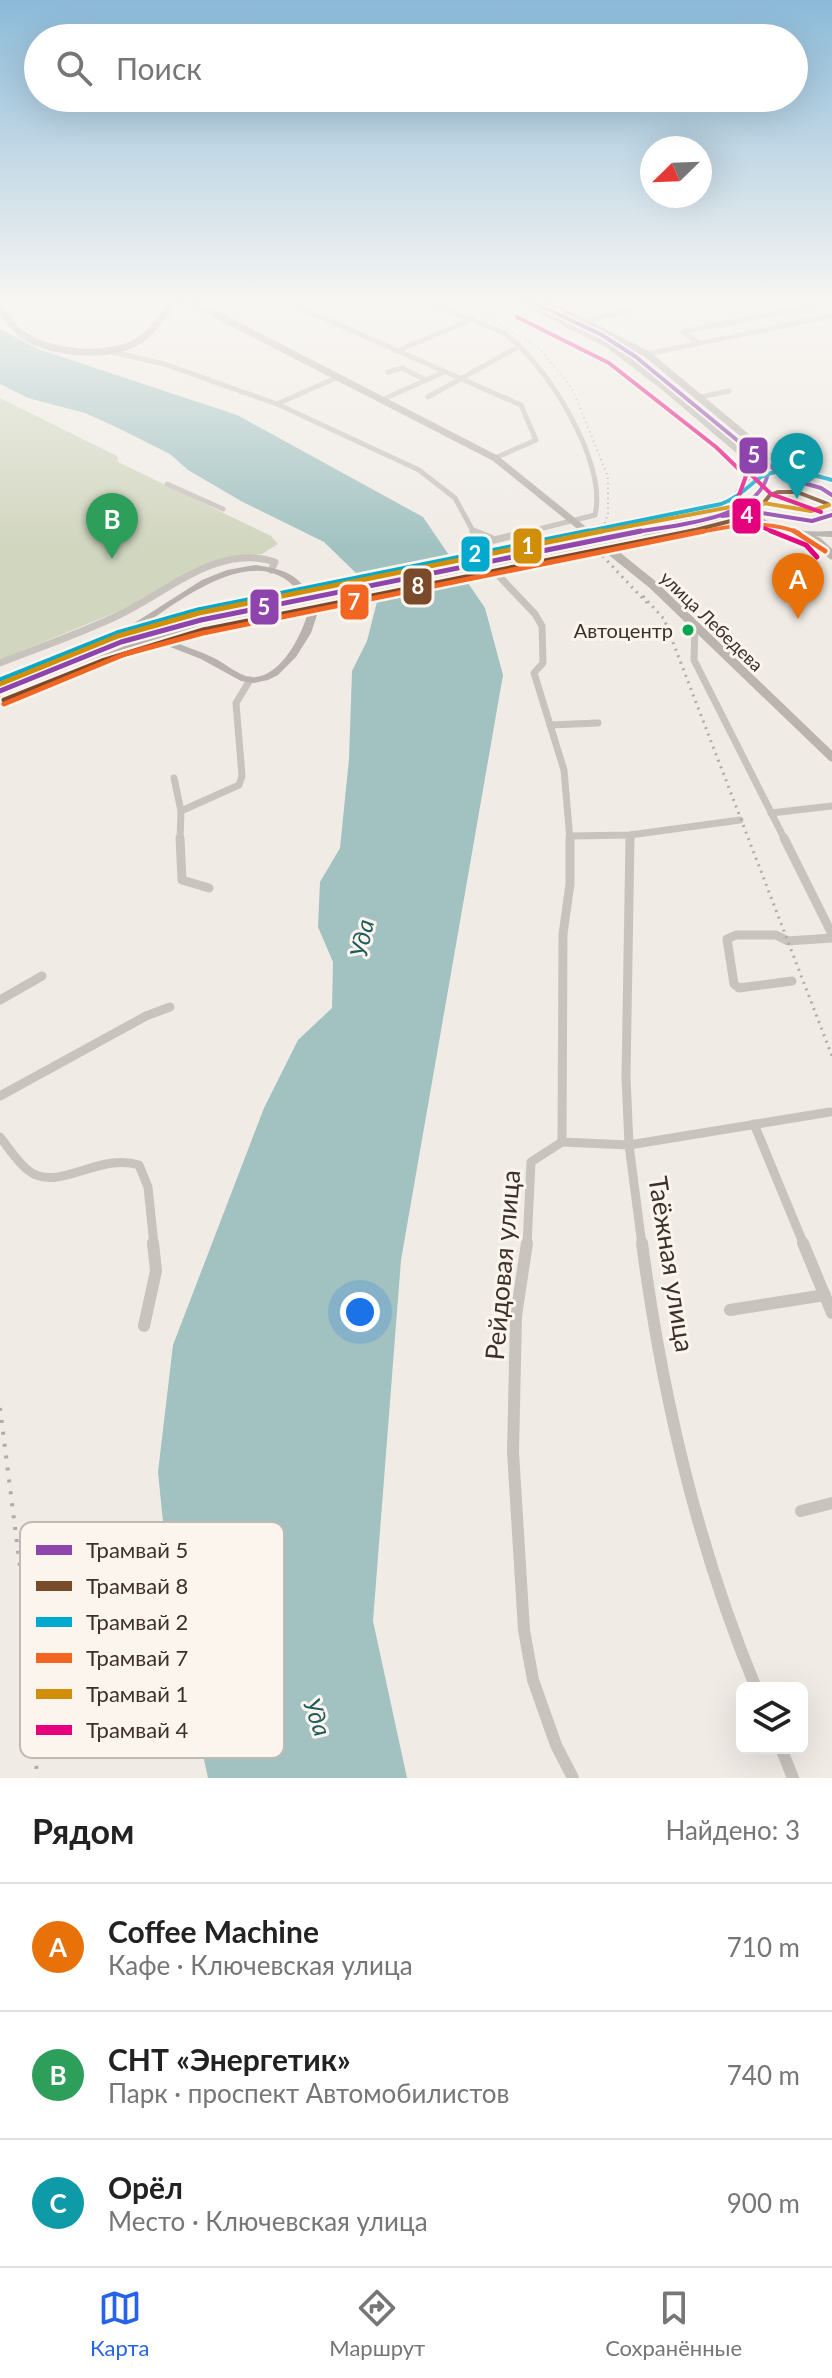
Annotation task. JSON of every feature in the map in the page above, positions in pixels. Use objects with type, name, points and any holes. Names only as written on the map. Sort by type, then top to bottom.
[{"type":"main road","points":[[680,524],[722,509],[738,497],[745,484],[768,473],[799,472],[829,481]]},
{"type":"main road","points":[[738,497],[750,515],[782,530]]},
{"type":"main road","points":[[0,686],[117,638],[177,621],[278,606],[680,524],[739,520],[797,533],[832,534]]},
{"type":"main road","points":[[117,638],[146,622],[189,590],[228,572],[249,568],[271,570],[289,577],[301,587],[313,612],[297,650],[286,662],[266,677],[250,680],[156,638]]},
{"type":"main road","points":[[0,699],[93,659],[156,638],[278,606]]},
{"type":"main road","points":[[156,612],[167,621],[177,621]]},
{"type":"street","points":[[215,382],[277,404],[419,470],[455,498],[473,531],[496,539]]},
{"type":"street","points":[[277,404],[327,382]]},
{"type":"street","name":"улица Лебедева","points":[[348,382],[495,458],[652,584],[832,757]]},
{"type":"street","points":[[384,399],[422,382]]},
{"type":"street","points":[[428,397],[453,382]]},
{"type":"street","points":[[469,382],[514,400],[523,408],[536,440],[495,458]]},
{"type":"street","points":[[549,382],[560,394],[593,469],[598,503],[595,515],[496,539],[480,548],[498,575],[535,614],[542,626],[543,663],[534,673],[564,770],[570,836],[570,884],[563,934],[562,1142],[629,1145],[830,1112]]},
{"type":"street","points":[[656,382],[736,447],[747,461],[751,480]]},
{"type":"street","points":[[681,382],[771,457],[799,472]]},
{"type":"street","points":[[700,397],[729,391]]},
{"type":"street","points":[[167,484],[223,509]]},
{"type":"street","points":[[797,533],[818,542],[832,555]]},
{"type":"street","points":[[0,663],[123,613],[191,575],[214,566],[252,556],[275,562],[271,570]]},
{"type":"street","points":[[695,626],[694,660],[832,936],[788,941],[776,935],[736,935],[727,939],[734,984],[739,988],[792,981]]},
{"type":"street","points":[[181,811],[239,785],[242,776],[236,703],[250,680]]},
{"type":"street","points":[[550,725],[598,723]]},
{"type":"street","points":[[174,778],[181,811],[177,819],[183,847],[182,880],[209,888]]},
{"type":"street","points":[[771,813],[832,806]]},
{"type":"street","points":[[570,836],[630,835],[740,820]]},
{"type":"street","name":"Таёжная улица","points":[[630,835],[626,1077],[629,1145],[647,1280],[680,1457],[730,1625],[754,1682]]},
{"type":"street","points":[[0,1000],[42,976]]},
{"type":"street","points":[[0,1096],[146,1016],[170,1007]]},
{"type":"street","points":[[754,1124],[826,1288],[832,1313]]},
{"type":"street","points":[[0,1137],[19,1161],[41,1178],[53,1178],[118,1160],[130,1160],[139,1165],[148,1187],[156,1271],[144,1326]]},
{"type":"street","name":"Рейдовая улица","points":[[562,1142],[531,1162],[527,1246],[516,1316],[513,1452],[524,1630],[533,1680],[556,1745],[573,1778]]},
{"type":"street","points":[[730,1310],[826,1288]]},
{"type":"street","points":[[801,1511],[832,1503]]},
{"type":"street","points":[[783,1754],[793,1778]]},
{"type":"green space","points":[[0,398],[117,456],[118,462],[271,536],[278,544],[262,554],[231,557],[119,611],[0,660]]},
{"type":"water","name":"Уда","points":[[137,382],[237,415],[423,517],[485,608],[503,675],[401,1260],[373,1621],[407,1778],[208,1778],[204,1758],[284,1758],[284,1522],[163,1522],[158,1472],[173,1345],[264,1108],[298,1040],[332,1008],[333,962],[318,927],[320,882],[340,848],[349,759],[352,671],[367,641],[377,602],[359,576],[324,542],[241,501],[188,470],[170,454],[116,427],[85,413],[28,398],[0,384]]},
{"type":"railway","points":[[567,382],[608,477],[608,513],[602,533]]},
{"type":"railway","points":[[603,531],[597,550],[647,603]]},
{"type":"railway","points":[[643,596],[664,619],[832,1056]]},
{"type":"railway","points":[[0,1408],[20,1567]]},
{"type":"railway","points":[[36,1758],[37,1778]]},
{"type":"tram line","name":"4","points":[[633,382],[716,447],[746,476],[738,498],[750,522],[806,545],[817,557]]},
{"type":"tram line","name":"5","points":[[0,691],[121,642],[201,620],[724,514],[747,504],[759,495],[768,473],[749,450],[666,382]]},
{"type":"tram line","name":"5","points":[[753,449],[782,477],[821,488],[832,495]]},
{"type":"tram line","name":"4","points":[[739,463],[771,494],[821,512]]},
{"type":"tram line","name":"2","points":[[0,680],[117,633],[198,610],[721,504],[739,497],[757,480],[774,472],[794,471],[832,480]]},
{"type":"tram line","name":"8","points":[[4,700],[102,661],[203,630],[727,524],[754,515],[770,495],[778,492],[797,492],[828,504]]},
{"type":"tram line","name":"1","points":[[0,684],[118,636],[199,613],[724,506],[757,502],[811,511],[829,505]]},
{"type":"tram line","name":"5","points":[[722,516],[756,512],[812,521],[832,515]]},
{"type":"tram line","name":"7","points":[[4,704],[125,654],[203,633],[728,526],[780,526],[804,535],[825,551]]},
{"type":"place","name":"Орёл","points":[[797,499]]},
{"type":"place","name":"СНТ «Энергетик»","points":[[112,559]]},
{"type":"place","name":"Coffee Machine","points":[[798,619]]},
{"type":"place","name":"Автоцентр","points":[[688,630]]}]
